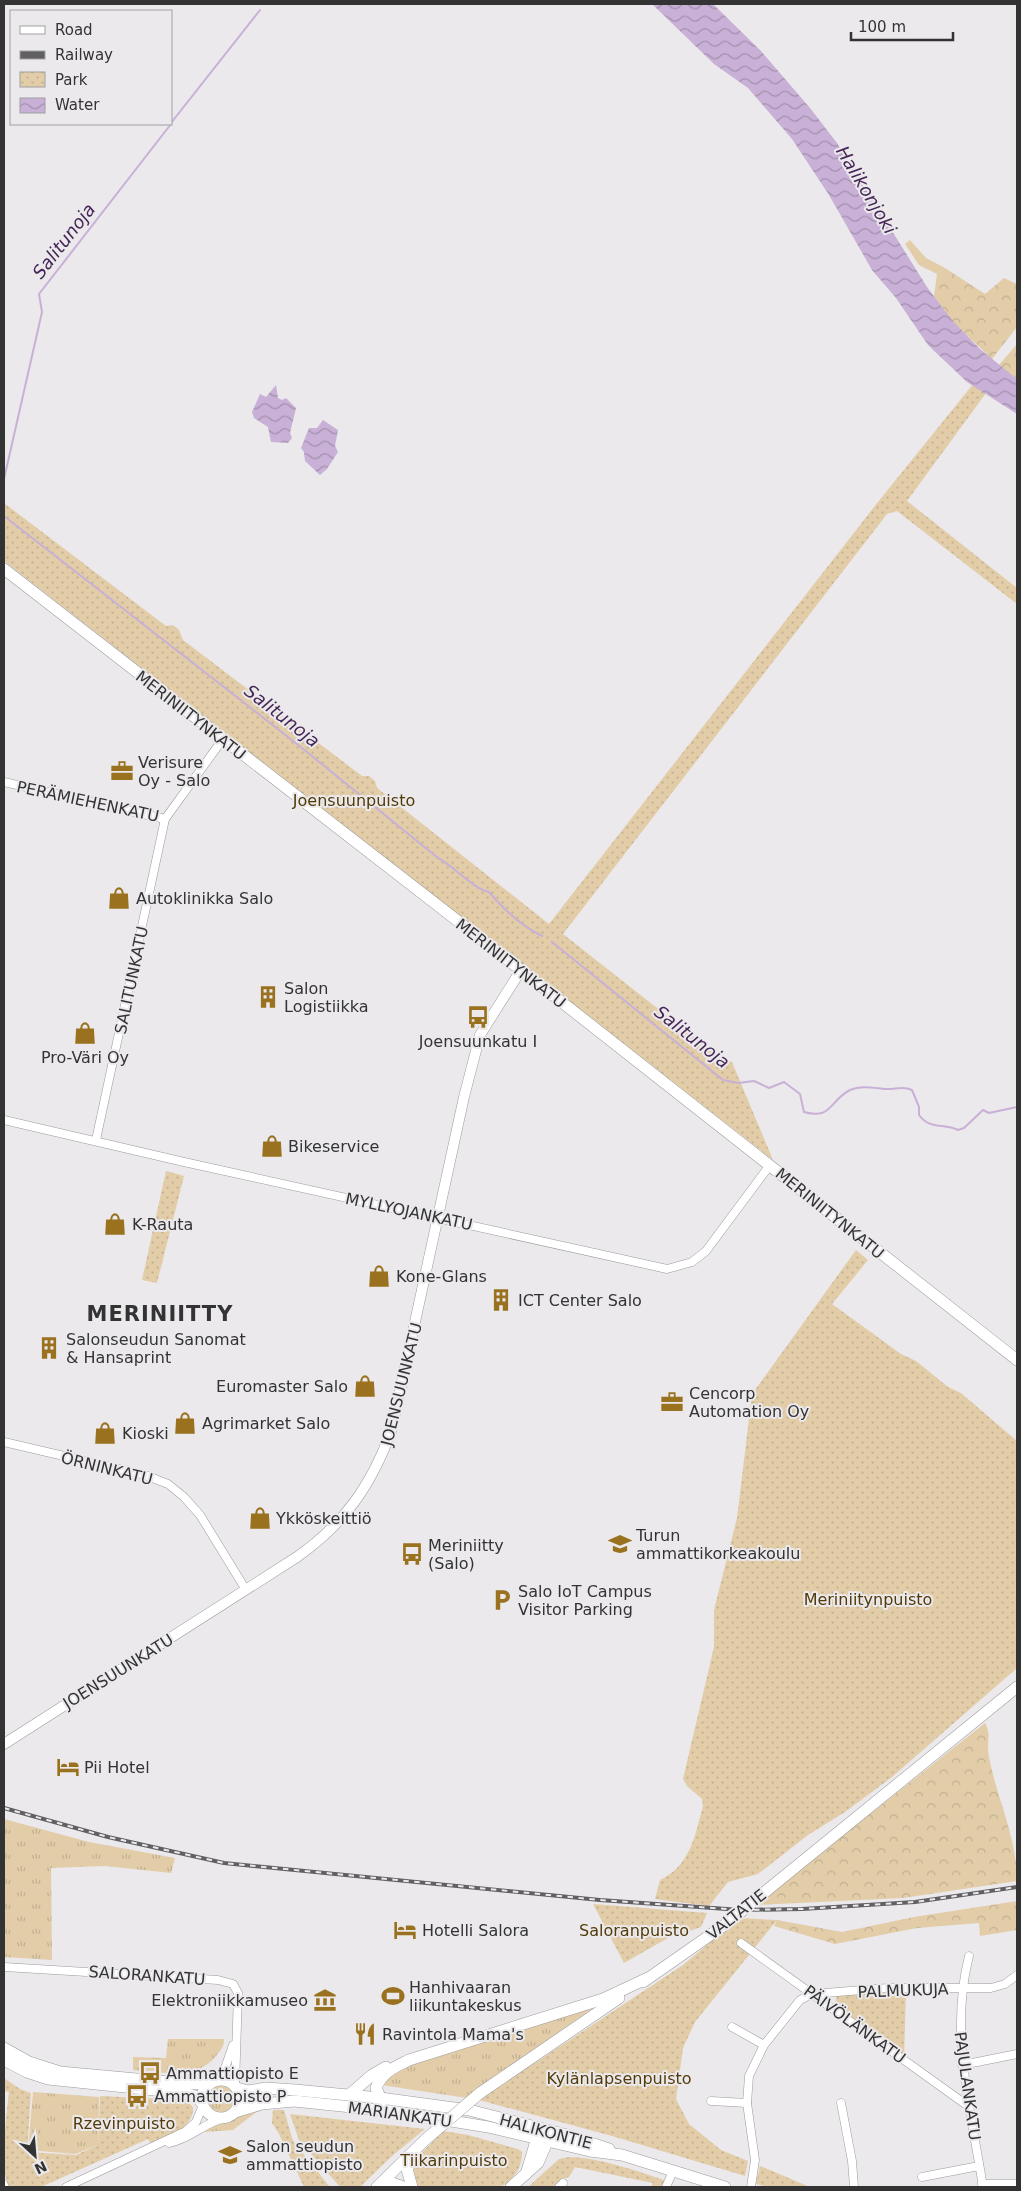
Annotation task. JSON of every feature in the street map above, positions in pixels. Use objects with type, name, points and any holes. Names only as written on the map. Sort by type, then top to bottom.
[{"type":"main road","name":"MERINIITYNKATU","points":[[4,569],[521,970],[1017,1360]]},
{"type":"main road","name":"VALTATIE","points":[[378,2187],[424,2141],[480,2093],[726,1924],[1017,1687]]},
{"type":"main road","points":[[349,2095],[379,2070],[399,2062],[603,2000],[648,1978]]},
{"type":"main road","points":[[4,2048],[29,2062],[60,2072],[191,2084],[226,2080],[236,2087],[240,2100],[235,2112],[224,2118],[211,2116],[195,2096],[183,2093],[48,2080],[4,2060]]},
{"type":"main road","points":[[390,2111],[380,2098],[376,2088],[379,2080],[390,2070],[409,2060]]},
{"type":"main road","points":[[202,2104],[203,2091],[213,2082]]},
{"type":"main road","name":"MARIANKATU","points":[[236,2087],[248,2091],[274,2088],[380,2098],[469,2110]]},
{"type":"main road","name":"MARIANKATU","points":[[235,2112],[262,2104],[294,2101],[390,2111],[488,2126],[520,2134],[544,2134],[563,2145]]},
{"type":"main road","name":"HALIKONTIE","points":[[469,2110],[544,2134],[593,2142],[622,2155],[725,2187]]},
{"type":"main road","points":[[520,2134],[531,2150]]},
{"type":"main road","points":[[526,2174],[531,2150],[544,2134]]},
{"type":"main road","points":[[511,2187],[538,2163],[544,2152],[544,2134]]},
{"type":"main road","points":[[412,2187],[407,2169],[424,2141]]},
{"type":"main road","points":[[544,2152],[563,2145]]},
{"type":"main road","name":"HALIKONTIE","points":[[563,2145],[622,2155]]},
{"type":"main road","points":[[378,2187],[392,2183],[403,2187]]},
{"type":"street","name":"PERÄMIEHENKATU","points":[[4,782],[165,819],[223,739]]},
{"type":"street","name":"SALITUNKATU","points":[[96,1140],[165,819]]},
{"type":"street","name":"JOENSUUNKATU","points":[[4,1744],[59,1707],[246,1590],[324,1538],[356,1503],[378,1465],[396,1415],[464,1097],[480,1035],[521,970]]},
{"type":"street","name":"MYLLYOJANKATU","points":[[4,1120],[184,1162],[667,1269],[692,1262],[706,1251],[770,1165]]},
{"type":"street","name":"ÖRNINKATU","points":[[4,1442],[145,1474],[168,1484],[184,1496],[200,1515],[246,1590]]},
{"type":"street","name":"PÄIVÖLÄNKATU","points":[[741,1943],[968,2106]]},
{"type":"street","name":"PAJULANKATU","points":[[969,1956],[963,1980],[959,2026],[968,2106],[983,2186]]},
{"type":"street","name":"SALORANKATU","points":[[4,1968],[229,1982],[236,1986],[238,1993],[235,2038],[236,2087]]},
{"type":"street","name":"PALMUKUJA","points":[[812,1994],[910,1987],[963,1988],[1001,1986],[1017,1975]]},
{"type":"street","points":[[751,2187],[755,2156],[747,2103],[749,2076],[764,2045],[794,2006],[802,1998],[812,1994]]},
{"type":"street","points":[[732,2027],[764,2045]]},
{"type":"street","name":"SALORANKATU","points":[[213,2082],[224,2071],[235,2038]]},
{"type":"street","points":[[962,2065],[1017,2054]]},
{"type":"street","points":[[711,2101],[747,2103]]},
{"type":"street","points":[[841,2103],[852,2161],[854,2187]]},
{"type":"street","points":[[66,2187],[162,2144],[194,2125],[202,2104]]},
{"type":"street","points":[[162,2144],[186,2138],[210,2122],[224,2118]]},
{"type":"street","points":[[922,2177],[979,2166]]},
{"type":"street","points":[[666,2187],[673,2171]]},
{"type":"street","points":[[983,2186],[1017,2184]]},
{"type":"green space","points":[[910,240],[926,258],[945,268],[937,274],[919,265],[905,244]]},
{"type":"green space","points":[[945,268],[985,294],[1004,278],[1017,284],[1017,327],[992,359],[952,321],[934,296],[937,274]]},
{"type":"green space","points":[[1017,344],[1017,379],[999,365]]},
{"type":"green space","name":"Joensuunpuisto","points":[[978,378],[989,389],[907,501],[1017,588],[1017,604],[897,511],[887,514],[563,934],[723,1060],[732,1062],[773,1160],[4,561],[4,503],[166,626],[173,625],[179,630],[183,640],[362,776],[369,776],[375,781],[377,788],[549,924],[878,502]]},
{"type":"green space","points":[[166,1171],[184,1176],[157,1283],[142,1280]]},
{"type":"green space","name":"Meriniitynpuisto","points":[[856,1250],[868,1260],[832,1304],[901,1354],[916,1361],[948,1387],[961,1393],[1017,1441],[1017,1668],[892,1777],[845,1812],[808,1835],[758,1874],[728,1882],[709,1906],[655,1899],[660,1880],[678,1867],[690,1849],[703,1806],[702,1799],[687,1786],[683,1779],[714,1647],[714,1610],[737,1518],[752,1394]]},
{"type":"green space","points":[[985,1723],[989,1735],[988,1753],[992,1773],[1014,1849],[1017,1881],[903,1898],[755,1905]]},
{"type":"green space","points":[[4,1819],[89,1842],[175,1858],[171,1873],[105,1866],[51,1868],[52,1960],[4,1957]]},
{"type":"green space","points":[[1017,1901],[1017,1930],[980,1936],[979,1923],[917,1928],[835,1944],[774,1926],[777,1920],[842,1932],[914,1917]]},
{"type":"green space","name":"Saloranpuisto","points":[[593,1904],[707,1913],[701,1927],[668,1938],[624,1963]]},
{"type":"green space","name":"Kylänlapsenpuisto","points":[[739,1918],[777,1920],[695,2022],[683,2048],[676,2099],[689,2124],[721,2150],[748,2161],[745,2176],[612,2136],[479,2100],[683,1965]]},
{"type":"green space","points":[[906,1990],[904,2059],[834,2006],[837,1996]]},
{"type":"green space","points":[[597,2005],[467,2098],[381,2085],[387,2076],[403,2068]]},
{"type":"green space","points":[[168,2039],[224,2039],[223,2046],[216,2056],[199,2069],[178,2073],[133,2070],[133,2057],[166,2058]]},
{"type":"green space","name":"Rzevinpuisto","points":[[4,2078],[20,2089],[31,2093],[27,2152],[76,2155],[98,2145],[100,2096],[186,2100],[193,2107],[192,2115],[184,2127],[172,2135],[151,2144],[148,2139],[41,2187],[8,2187],[4,2154],[9,2092],[4,2091]]},
{"type":"green space","points":[[221,2086],[230,2090],[234,2099],[230,2108],[221,2112],[212,2108],[208,2099],[212,2090]]},
{"type":"green space","points":[[33,2092],[99,2097],[98,2145],[75,2154],[28,2150]]},
{"type":"green space","points":[[259,2110],[233,2130],[204,2132],[222,2120]]},
{"type":"green space","points":[[273,2110],[284,2110],[293,2141],[330,2187],[304,2187],[272,2123]]},
{"type":"green space","points":[[290,2114],[425,2129],[392,2156],[360,2187],[340,2187],[299,2140]]},
{"type":"green space","name":"Tiikarinpuisto","points":[[443,2131],[468,2135],[518,2149],[522,2152],[519,2168],[509,2181],[500,2187],[418,2187],[412,2175],[412,2163]]},
{"type":"green space","name":"Tiikarinpuisto","points":[[569,2157],[605,2162],[641,2172],[664,2180],[663,2187],[651,2187],[653,2183],[575,2167],[569,2177],[562,2179],[554,2187],[528,2187],[559,2159]]},
{"type":"green space","points":[[760,2166],[810,2187],[768,2187],[756,2184]]},
{"type":"water","name":"Halikonjoki","points":[[652,4],[713,4],[761,51],[837,143],[927,287],[952,320],[980,349],[1017,379],[1017,414],[967,382],[928,345],[896,298],[872,270],[829,195],[792,139],[748,88],[714,64]]},
{"type":"water","points":[[276,385],[278,398],[282,400],[286,398],[296,408],[290,433],[292,438],[288,443],[271,442],[268,427],[254,418],[252,412],[260,394],[266,397]]},
{"type":"water","points":[[323,420],[338,430],[335,446],[338,452],[327,469],[320,475],[305,461],[304,452],[301,448],[309,428],[317,428]]},
{"type":"waterway","name":"Salitunoja","points":[[172,122],[260,10]]},
{"type":"waterway","name":"Salitunoja","points":[[4,479],[42,312],[39,294],[170,125]]},
{"type":"waterway","name":"Salitunoja","points":[[4,516],[297,744],[438,858],[477,887],[489,892],[520,922],[542,936]]},
{"type":"waterway","name":"Salitunoja","points":[[552,942],[723,1080],[738,1083],[754,1081],[769,1088],[784,1082],[800,1094],[804,1112],[813,1114],[826,1111],[843,1094],[854,1088],[863,1087],[905,1088],[912,1090],[919,1107],[919,1115],[923,1120],[928,1123],[958,1130],[964,1128],[983,1110],[989,1113],[1017,1107]]},
{"type":"railway","points":[[4,1808],[108,1837],[224,1863],[600,1900],[741,1910],[802,1909],[915,1902],[1017,1887]]},
{"type":"place","name":"Verisure Oy - Salo","points":[[122,771]]},
{"type":"place","name":"Autoklinikka Salo","points":[[119,898]]},
{"type":"place","name":"Salon Logistiikka","points":[[268,997]]},
{"type":"place","name":"Joensuunkatu I","points":[[478,1017]]},
{"type":"place","name":"Pro-Väri Oy","points":[[85,1033]]},
{"type":"place","name":"Bikeservice","points":[[272,1146]]},
{"type":"place","name":"K-Rauta","points":[[115,1224]]},
{"type":"place","name":"Kone-Glans","points":[[379,1276]]},
{"type":"place","name":"ICT Center Salo","points":[[501,1300]]},
{"type":"place","name":"Salonseudun Sanomat & Hansaprint","points":[[49,1348]]},
{"type":"place","name":"Euromaster Salo","points":[[365,1386]]},
{"type":"place","name":"Cencorp Automation Oy","points":[[672,1402]]},
{"type":"place","name":"Agrimarket Salo","points":[[185,1423]]},
{"type":"place","name":"Kioski","points":[[105,1433]]},
{"type":"place","name":"Ykköskeittiö","points":[[260,1518]]},
{"type":"place","name":"Turun ammattikorkeakoulu","points":[[620,1544]]},
{"type":"place","name":"Meriniitty (Salo)","points":[[412,1554]]},
{"type":"place","name":"Salo IoT Campus Visitor Parking","points":[[502,1600]]},
{"type":"place","name":"Pii Hotel","points":[[68,1767]]},
{"type":"place","name":"Hotelli Salora","points":[[405,1930]]},
{"type":"place","name":"Hanhivaaran liikuntakeskus","points":[[393,1996]]},
{"type":"place","name":"Elektroniikkamuseo","points":[[325,2000]]},
{"type":"place","name":"Ravintola Mama's","points":[[365,2034]]},
{"type":"place","name":"Ammattiopisto E","points":[[150,2073]]},
{"type":"place","name":"Ammattiopisto P","points":[[137,2096]]},
{"type":"place","name":"Salon seudun ammattiopisto","points":[[230,2155]]},
{"type":"district","name":"MERINIITTY","points":[[160,1314]]}]
